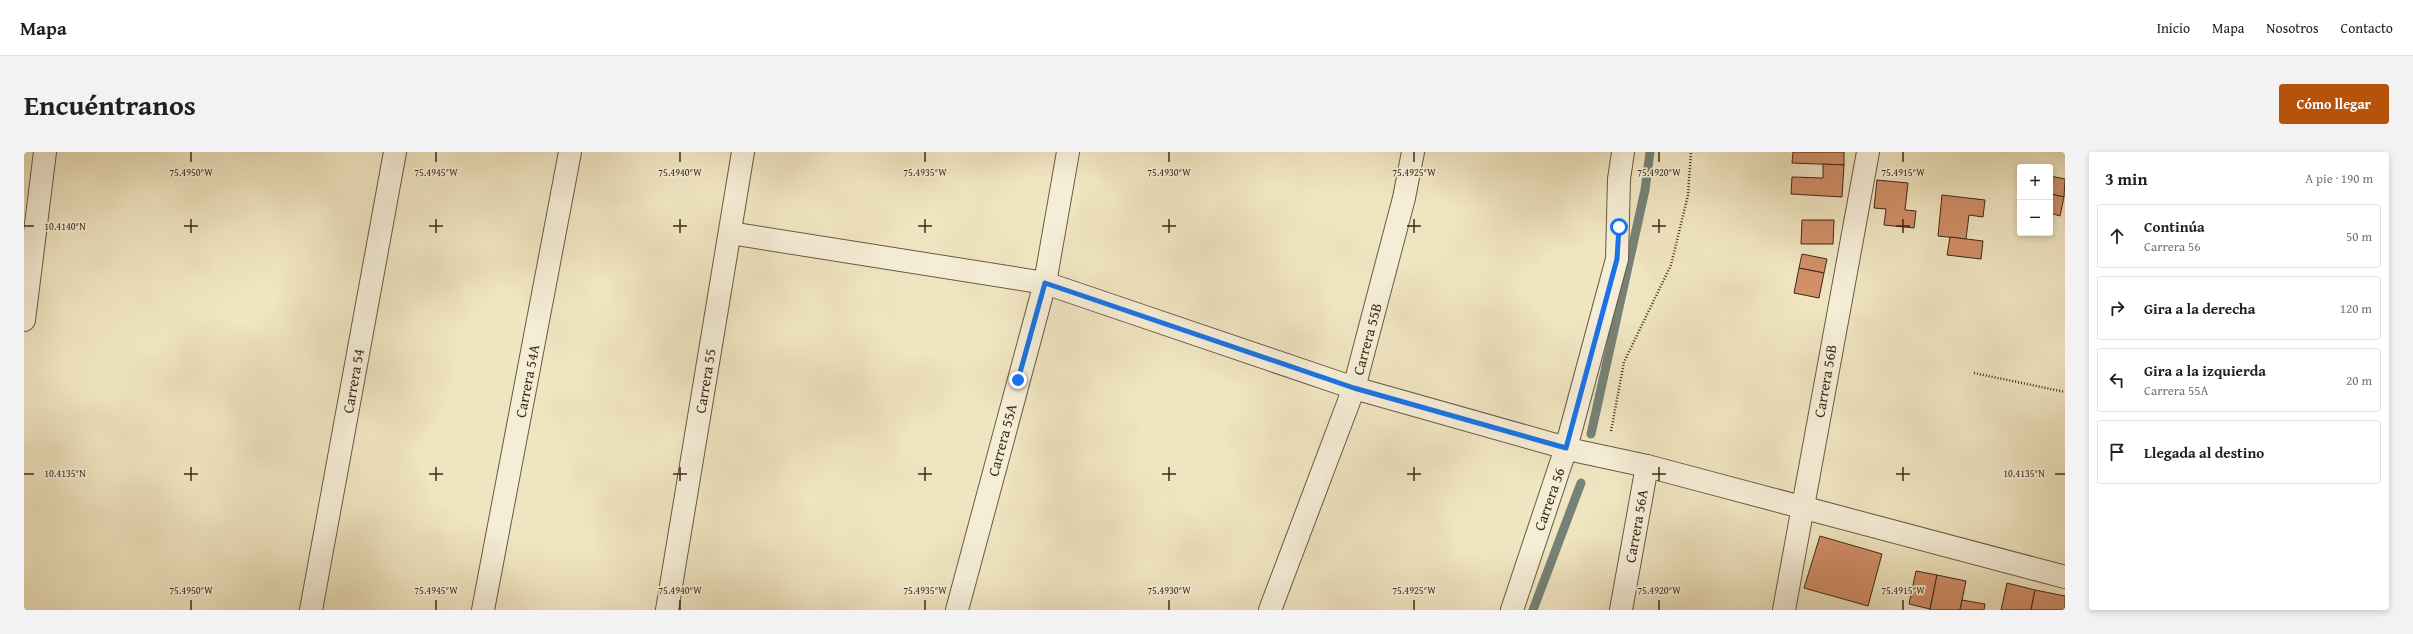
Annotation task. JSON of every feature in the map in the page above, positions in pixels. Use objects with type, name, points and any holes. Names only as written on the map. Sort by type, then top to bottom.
[{"type":"street","points":[[24,320],[45,152]]},
{"type":"street","name":"Carrera 54","points":[[311,610],[395,152]]},
{"type":"street","name":"Carrera 54A","points":[[483,610],[570,152]]},
{"type":"street","name":"Carrera 55","points":[[667,610],[743,152]]},
{"type":"street","name":"Carrera 55A","points":[[957,610],[1045,283],[1068,152]]},
{"type":"street","name":"Carrera 55B","points":[[1270,610],[1354,388],[1404,198],[1413,152]]},
{"type":"street","name":"Carrera 56","points":[[1512,610],[1571,449],[1617,259],[1619,179],[1623,152]]},
{"type":"street","name":"Carrera 56B","points":[[1784,610],[1868,152]]},
{"type":"street","points":[[730,233],[1045,283],[1354,388],[1571,449],[1647,466],[2065,577]]},
{"type":"street","name":"Carrera 56A","points":[[1621,610],[1647,466]]},
{"type":"path","points":[[1602,456],[1624,362],[1671,265],[1688,195],[1691,152]]},
{"type":"path","points":[[1974,373],[2065,392]]},
{"type":"building","points":[[1793,152],[1844,152],[1844,165],[1792,163]]},
{"type":"building","points":[[1823,164],[1844,165],[1842,197],[1791,194],[1792,177],[1823,178]]},
{"type":"building","points":[[2053,177],[2065,179],[2064,197],[2053,195]]},
{"type":"building","points":[[1877,180],[1908,183],[1905,210],[1916,211],[1914,228],[1884,225],[1886,209],[1874,208]]},
{"type":"building","points":[[1942,195],[1985,200],[1983,217],[1969,215],[1966,239],[1938,236]]},
{"type":"building","points":[[2053,195],[2064,197],[2060,216],[2053,214]]},
{"type":"building","points":[[1802,220],[1834,220],[1833,244],[1801,244]]},
{"type":"building","points":[[1950,237],[1983,241],[1981,259],[1947,255]]},
{"type":"building","points":[[1802,254],[1827,259],[1824,273],[1799,268]]},
{"type":"building","points":[[1799,268],[1824,273],[1819,298],[1794,293]]},
{"type":"building","points":[[1820,536],[1882,554],[1868,606],[1804,588]]},
{"type":"building","points":[[1916,571],[1937,575],[1930,609],[1909,604]]},
{"type":"building","points":[[1937,575],[1966,581],[1960,610],[1930,610]]},
{"type":"building","points":[[2007,583],[2035,590],[2031,610],[2001,610]]},
{"type":"building","points":[[2035,590],[2065,596],[2065,610],[2031,610]]},
{"type":"building","points":[[1962,600],[1985,604],[1984,610],[1960,610]]},
{"type":"waterway","points":[[1591,434],[1645,190],[1650,152]]},
{"type":"waterway","points":[[1533,610],[1581,483]]},
{"type":"route","points":[[1018,380],[1045,283],[1354,388],[1566,448],[1617,259],[1619,227]]}]
